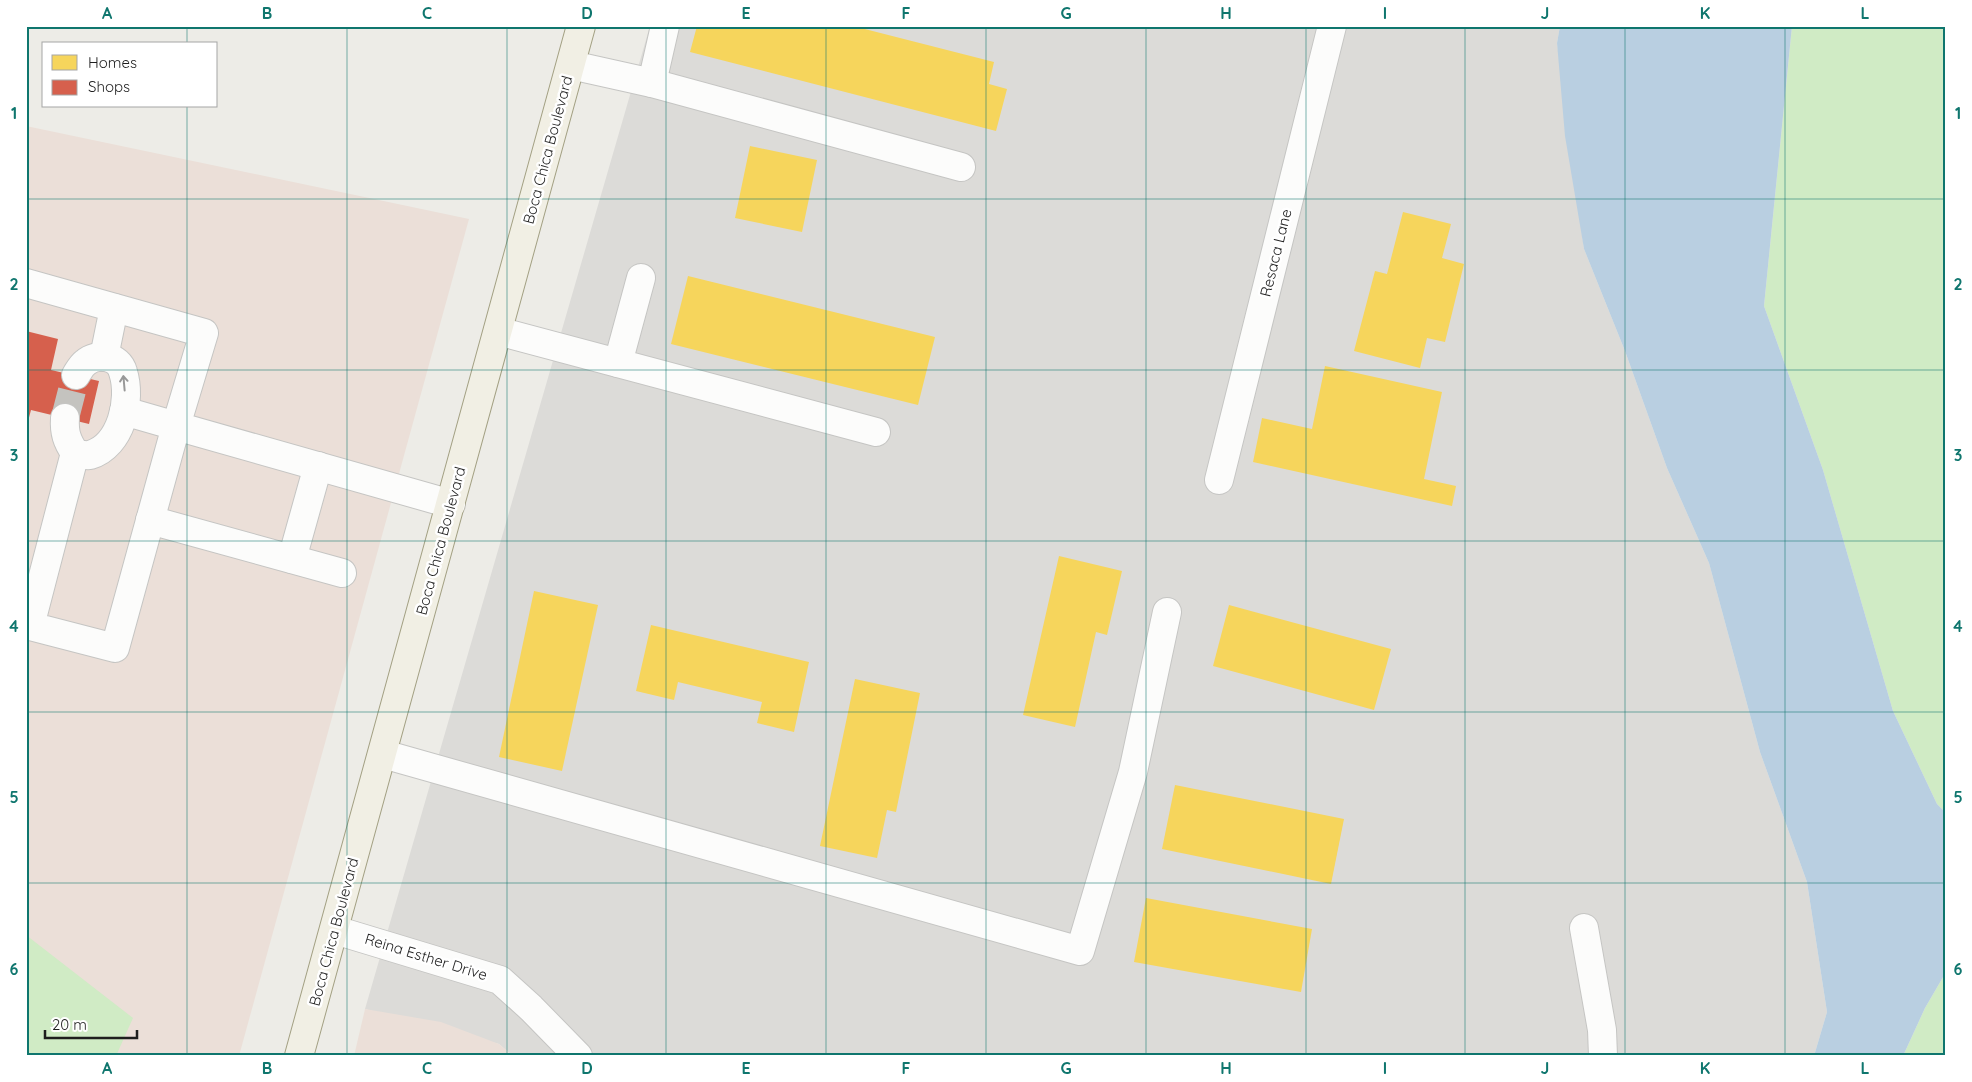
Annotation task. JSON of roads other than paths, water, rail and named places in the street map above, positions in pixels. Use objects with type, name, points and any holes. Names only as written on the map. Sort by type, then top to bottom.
[{"type":"main road","name":"Boca Chica Boulevard","points":[[299,1056],[581,26]]},
{"type":"street","points":[[652,83],[665,26]]},
{"type":"street","name":"Resaca Lane","points":[[1219,480],[1332,26]]},
{"type":"street","points":[[571,65],[652,83],[961,167]]},
{"type":"street","points":[[618,363],[641,278]]},
{"type":"street","points":[[26,283],[204,333],[176,426],[115,648],[30,626],[75,453]]},
{"type":"street","points":[[104,357],[114,308]]},
{"type":"street","points":[[498,331],[876,432]]},
{"type":"street","points":[[65,418],[64,429],[67,441],[75,453],[89,456],[105,448],[118,430],[124,411],[125,390],[123,372],[118,362],[104,357],[85,362],[76,376]]},
{"type":"street","points":[[124,411],[451,504]]},
{"type":"street","points":[[292,559],[318,466]]},
{"type":"street","points":[[150,520],[342,573]]},
{"type":"street","points":[[382,754],[1080,951],[1133,772],[1167,612]]},
{"type":"street","points":[[1584,928],[1602,1030],[1603,1056]]},
{"type":"street","name":"Reina Esther Drive","points":[[334,930],[500,980],[531,1008],[578,1056]]},
{"type":"water","points":[[1560,26],[1792,26],[1764,306],[1823,470],[1893,711],[1937,804],[1946,813],[1946,972],[1925,1008],[1903,1056],[1814,1056],[1827,1012],[1807,882],[1760,752],[1709,563],[1667,468],[1625,351],[1584,249],[1565,136],[1557,43]]},
{"type":"tunnel","points":[[65,418],[76,375]]}]
